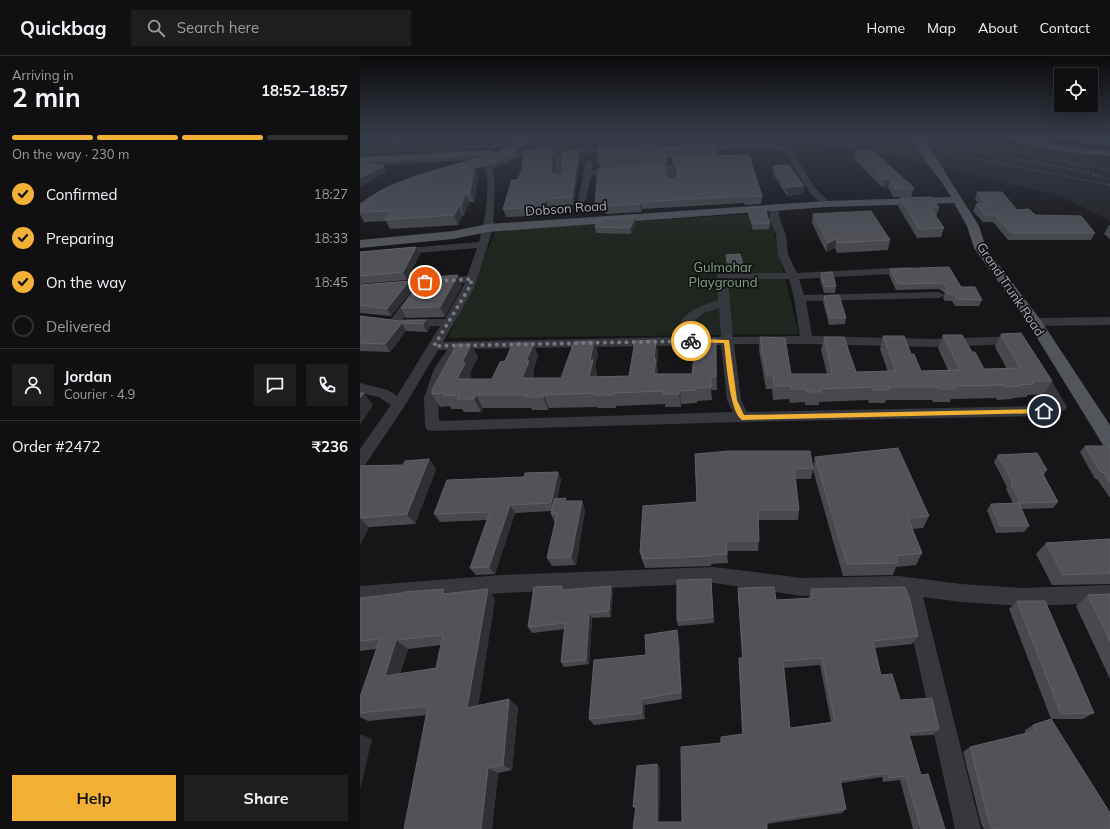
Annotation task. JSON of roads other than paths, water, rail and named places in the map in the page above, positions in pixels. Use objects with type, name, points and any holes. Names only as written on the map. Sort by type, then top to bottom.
[{"type":"main road","points":[[360,197],[367,193],[431,173]]},
{"type":"main road","points":[[360,210],[373,198],[447,173]]},
{"type":"main road","name":"Grand Trunk Road","points":[[941,173],[973,226],[980,248],[1035,322],[1110,440]]},
{"type":"main road","name":"Dobson Road","points":[[360,244],[453,235],[488,228],[774,207],[958,200]]},
{"type":"street","points":[[360,461],[399,404],[469,288],[488,228],[491,181],[489,173]]},
{"type":"street","points":[[558,173],[558,180]]},
{"type":"street","points":[[582,200],[588,173]]},
{"type":"street","points":[[671,173],[672,183]]},
{"type":"street","points":[[801,173],[813,191],[826,204]]},
{"type":"street","points":[[774,207],[775,220],[781,235],[783,254],[793,276],[800,298],[807,340]]},
{"type":"street","points":[[360,255],[483,245]]},
{"type":"street","points":[[742,417],[734,400],[727,341],[722,276],[793,276],[923,270]]},
{"type":"street","points":[[360,288],[472,279]]},
{"type":"street","points":[[395,322],[425,282]]},
{"type":"street","points":[[800,298],[939,295]]},
{"type":"street","points":[[687,341],[687,321],[695,312],[711,305],[724,304]]},
{"type":"street","points":[[383,320],[395,322],[448,322]]},
{"type":"street","points":[[1035,322],[1110,321]]},
{"type":"street","points":[[434,346],[687,341],[807,340],[932,343],[1021,340],[1025,347]]},
{"type":"street","points":[[456,346],[441,369],[430,398],[432,426],[742,417],[1044,411],[1060,407],[1033,360]]},
{"type":"street","points":[[360,388],[383,393],[399,404]]},
{"type":"street","points":[[360,595],[502,584],[714,575],[802,587],[899,585],[961,593],[1022,597],[1110,594]]},
{"type":"street","points":[[911,587],[968,829]]},
{"type":"railway","points":[[1050,173],[1110,185]]},
{"type":"railway","points":[[1093,173],[1098,174]]},
{"type":"railway","points":[[1093,175],[1110,179]]},
{"type":"park label","name":"Gulmohar Playground","points":[[723,274]]}]
